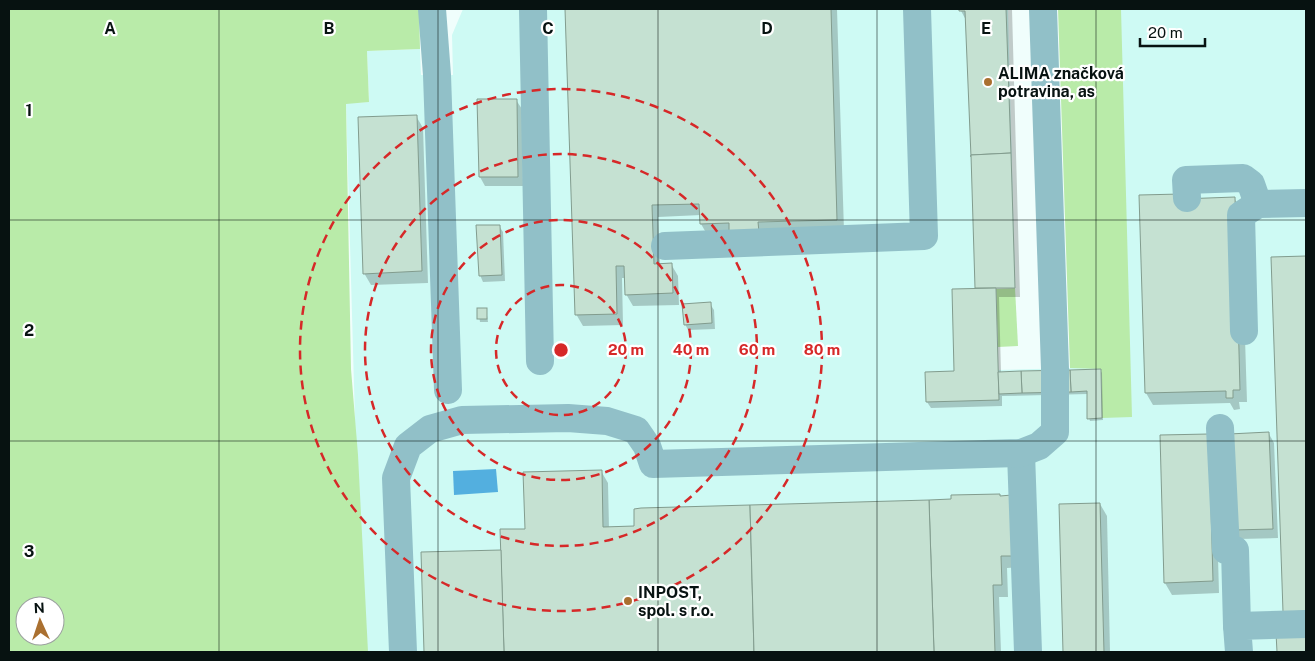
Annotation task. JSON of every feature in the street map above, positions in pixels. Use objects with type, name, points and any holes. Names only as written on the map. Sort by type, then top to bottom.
[{"type":"lane","points":[[432,9],[437,75],[448,390]]},
{"type":"lane","points":[[533,9],[540,361]]},
{"type":"lane","points":[[665,246],[924,236],[917,9]]},
{"type":"lane","points":[[403,652],[396,478],[408,446],[430,429],[462,420],[568,418],[608,421],[636,430],[647,446],[653,464],[1021,453],[1040,446],[1055,432],[1055,369],[1043,9]]},
{"type":"lane","points":[[1187,198],[1186,180],[1243,178],[1251,184],[1258,204]]},
{"type":"lane","points":[[1244,331],[1241,216],[1258,204],[1306,204]]},
{"type":"lane","points":[[1220,428],[1226,550],[1235,550],[1239,652]]},
{"type":"lane","points":[[1021,453],[1028,652]]},
{"type":"lane","points":[[1238,626],[1306,624]]},
{"type":"shaded area","points":[[463,9],[1008,9],[1015,287],[994,288],[997,370],[1070,368],[1119,9],[1306,9],[1306,652],[367,652],[356,456],[346,103],[369,102],[367,51],[420,49],[421,75],[453,75],[452,35]]},
{"type":"green space","points":[[9,9],[419,9],[420,49],[367,51],[369,102],[346,104],[351,369],[358,455],[368,652],[9,652]]},
{"type":"green space","points":[[1058,9],[1121,9],[1132,417],[1102,418],[1101,369],[1070,368]]},
{"type":"green space","points":[[1015,288],[1018,346],[998,347],[996,289]]},
{"type":"water","points":[[496,469],[498,492],[454,495],[453,471]]},
{"type":"building","points":[[565,9],[831,9],[837,220],[758,222],[759,232],[729,233],[729,223],[700,224],[699,204],[652,205],[654,264],[672,263],[673,293],[625,295],[624,266],[616,266],[617,314],[575,315]]},
{"type":"building","name":"ALIMA značková potravina, as","points":[[959,9],[1006,9],[1011,153],[971,155],[971,157],[965,11],[959,11]]},
{"type":"building","points":[[477,99],[517,99],[518,177],[479,177]]},
{"type":"building","points":[[417,115],[422,271],[363,274],[358,117]]},
{"type":"building","points":[[1011,153],[1015,288],[975,288],[971,155]]},
{"type":"building","points":[[1181,194],[1181,199],[1235,197],[1240,390],[1233,390],[1233,398],[1226,398],[1226,391],[1145,393],[1139,195]]},
{"type":"building","points":[[476,225],[500,225],[502,275],[479,276]]},
{"type":"building","points":[[1306,256],[1306,611],[1283,612],[1271,257]]},
{"type":"building","points":[[996,288],[999,400],[926,402],[925,372],[954,371],[952,289]]},
{"type":"building","points":[[711,302],[712,323],[684,325],[682,304]]},
{"type":"building","points":[[477,308],[487,308],[487,319],[477,319]]},
{"type":"building","points":[[1101,369],[1102,418],[1087,419],[1087,391],[1071,392],[1070,370]]},
{"type":"building","points":[[1070,370],[1071,392],[1022,393],[1021,371]]},
{"type":"building","points":[[1021,371],[1022,393],[999,394],[998,372]]},
{"type":"building","points":[[1269,432],[1273,529],[1233,530],[1229,434]]},
{"type":"building","points":[[1209,434],[1213,581],[1164,583],[1160,435]]},
{"type":"building","name":"INPOST, spol. s r.o.","points":[[602,470],[603,527],[634,526],[634,509],[750,505],[754,652],[504,652],[500,529],[525,529],[523,472]]},
{"type":"building","points":[[1000,494],[1000,496],[1012,495],[1014,556],[1001,556],[1002,585],[993,585],[995,652],[934,652],[929,500],[951,499],[951,495]]},
{"type":"building","points":[[929,500],[934,652],[754,652],[750,505]]},
{"type":"building","points":[[1100,503],[1104,652],[1063,652],[1059,504]]},
{"type":"building","points":[[501,550],[504,652],[424,652],[421,552]]},
{"type":"building","points":[[1276,633],[1306,633],[1306,652],[1277,652]]},
{"type":"place","name":"ALIMA značková potravina, as","points":[[988,82]]},
{"type":"place","name":"INPOST, spol. s r.o.","points":[[628,601]]}]
